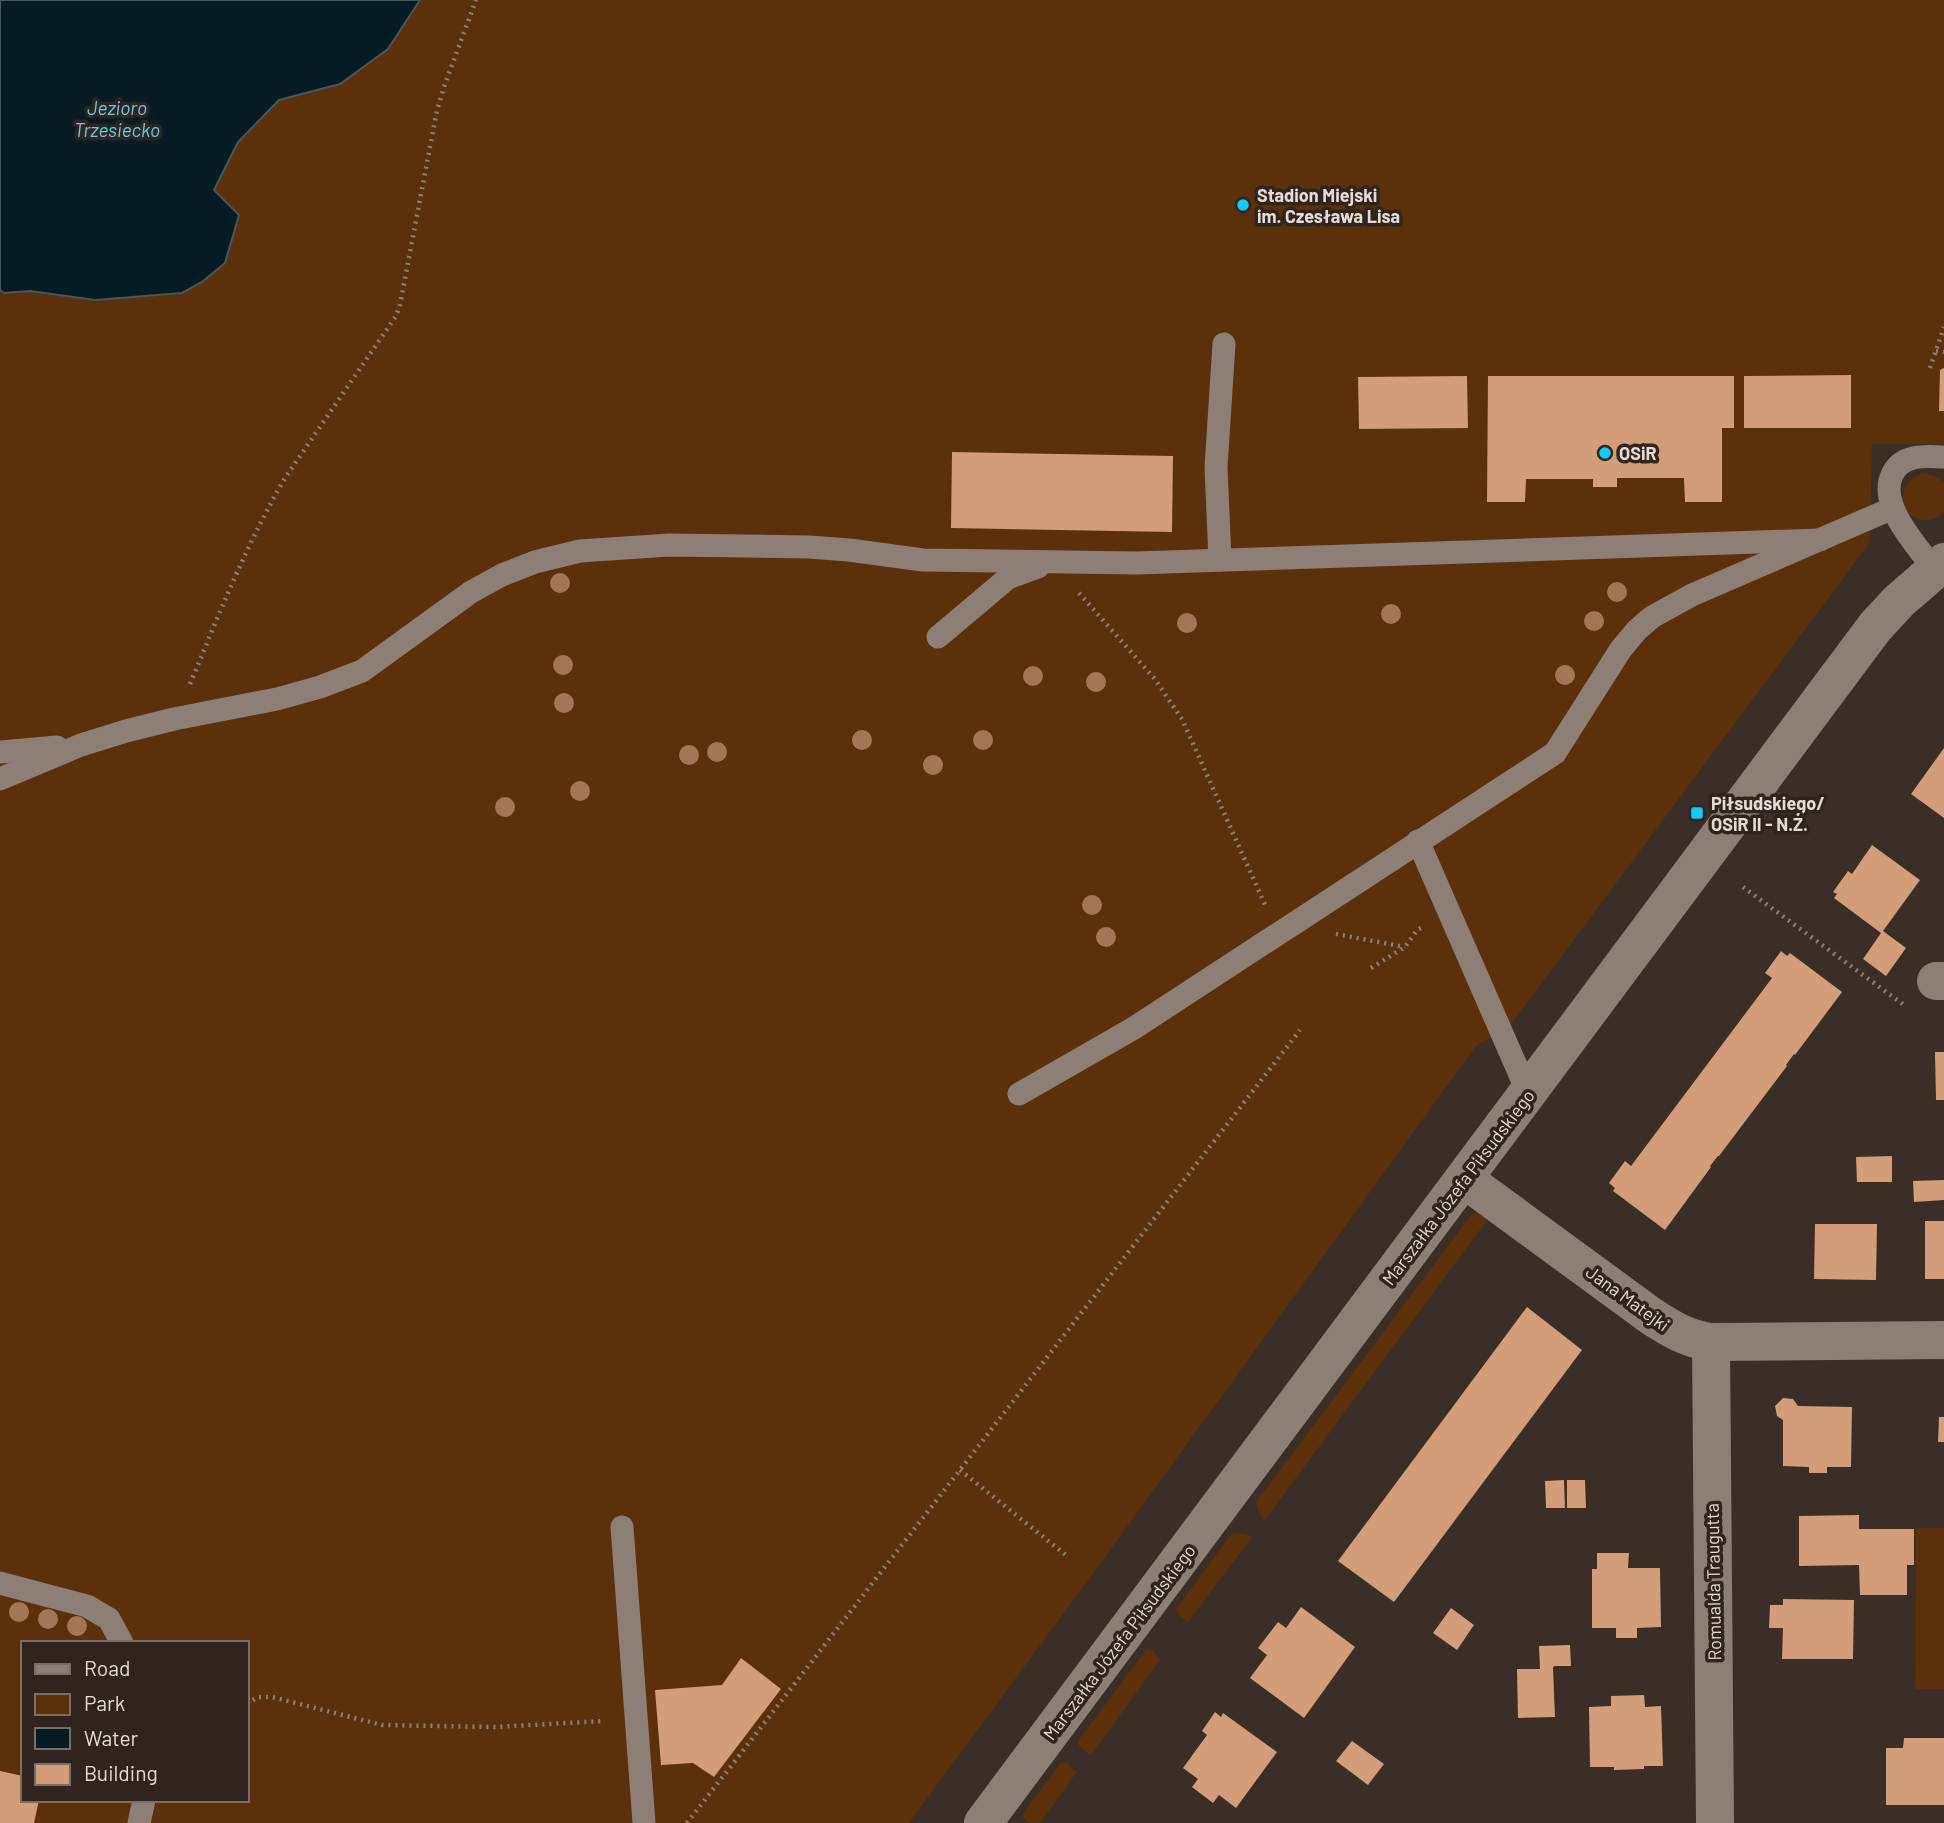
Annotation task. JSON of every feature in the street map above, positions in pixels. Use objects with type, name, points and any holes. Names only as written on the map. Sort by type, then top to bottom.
[{"type":"street","name":"Marszałka Józefa Piłsudskiego","points":[[992,1820],[1875,627],[1899,601],[1939,566]]},
{"type":"street","name":"Jana Matejki","points":[[1464,1179],[1651,1316],[1679,1334],[1696,1340],[1944,1340]]},
{"type":"street","name":"Romualda Traugutta","points":[[1711,1342],[1715,1823]]},
{"type":"lane","points":[[1220,560],[1216,467],[1224,344]]},
{"type":"lane","points":[[1939,566],[1902,526],[1888,495],[1888,484],[1893,471],[1901,462],[1913,457],[1944,457]]},
{"type":"lane","points":[[1019,1094],[1134,1028],[1555,753],[1621,649],[1652,617],[1692,595],[1893,508]]},
{"type":"lane","points":[[0,779],[81,745],[174,719],[277,699],[362,671],[471,592],[502,575],[535,562],[580,551],[669,545],[809,547],[923,560],[1136,563],[1820,540]]},
{"type":"lane","points":[[938,637],[1008,578],[1051,562]]},
{"type":"lane","points":[[0,752],[81,745]]},
{"type":"lane","points":[[1418,841],[1528,1093]]},
{"type":"lane","points":[[622,1527],[644,1823]]},
{"type":"lane","points":[[0,1583],[87,1606],[108,1619],[121,1641]]},
{"type":"lane","points":[[139,1823],[144,1802]]},
{"type":"path","points":[[174,719],[237,573],[271,503],[285,478],[396,316],[437,110],[476,0]]},
{"type":"path","points":[[1930,368],[1944,327]]},
{"type":"path","points":[[1936,351],[1944,352]]},
{"type":"path","points":[[1051,562],[1154,678],[1182,719],[1284,929],[1405,947]]},
{"type":"path","points":[[1744,887],[1904,1005],[1931,989]]},
{"type":"path","points":[[1371,968],[1405,947],[1417,930],[1452,918]]},
{"type":"path","points":[[687,1823],[1300,1030]]},
{"type":"path","points":[[960,1469],[1067,1556]]},
{"type":"path","points":[[248,1702],[258,1697],[272,1697],[382,1725],[494,1727],[637,1720]]},
{"type":"green space","points":[[420,0],[1944,0],[1944,444],[1872,444],[1870,542],[1509,1027],[1476,1046],[909,1823],[0,1823],[0,205],[214,190],[238,142],[279,100],[340,84],[388,49]]},
{"type":"green space","points":[[1923,473],[1944,482],[1944,512],[1932,519],[1922,520],[1906,509],[1903,499],[1904,489],[1911,480]]},
{"type":"green space","points":[[1480,1211],[1491,1215],[1264,1521],[1256,1502],[1471,1215]]},
{"type":"green space","points":[[1916,1528],[1944,1528],[1944,1689],[1915,1689]]},
{"type":"green space","points":[[1232,1533],[1252,1537],[1188,1622],[1177,1614],[1176,1609]]},
{"type":"green space","points":[[1146,1650],[1151,1650],[1161,1659],[1091,1755],[1079,1746],[1078,1741]]},
{"type":"green space","points":[[1061,1763],[1067,1763],[1077,1772],[1040,1823],[1026,1821],[1022,1815]]},
{"type":"water","name":"Jezioro Trzesiecko","points":[[0,0],[420,0],[388,49],[340,84],[279,100],[238,142],[214,190],[239,215],[225,263],[202,282],[182,293],[95,300],[30,291],[4,293],[0,290]]},
{"type":"building","points":[[1944,368],[1944,411],[1939,411],[1940,370]]},
{"type":"building","points":[[1851,375],[1851,428],[1744,428],[1744,376]]},
{"type":"building","points":[[1467,376],[1468,428],[1359,429],[1358,377]]},
{"type":"building","points":[[1488,376],[1734,376],[1734,428],[1722,428],[1722,502],[1685,502],[1684,478],[1617,478],[1617,487],[1593,487],[1593,479],[1526,479],[1525,502],[1487,502]]},
{"type":"building","points":[[952,452],[1173,456],[1172,532],[951,528]]},
{"type":"building","points":[[1944,748],[1944,818],[1911,794]]},
{"type":"building","points":[[1872,845],[1920,880],[1883,931],[1906,948],[1886,976],[1863,959],[1881,933],[1834,898],[1837,894],[1833,892],[1848,871],[1852,874]]},
{"type":"building","points":[[1781,951],[1787,956],[1790,953],[1842,992],[1665,1230],[1613,1191],[1615,1188],[1609,1183],[1625,1161],[1631,1166],[1772,978],[1765,973]]},
{"type":"building","points":[[1935,1052],[1944,1052],[1944,1100],[1936,1100]]},
{"type":"building","points":[[1892,1156],[1892,1182],[1857,1182],[1856,1157]]},
{"type":"building","points":[[1944,1180],[1944,1200],[1914,1202],[1913,1181]]},
{"type":"building","points":[[1925,1221],[1944,1221],[1944,1279],[1925,1279]]},
{"type":"building","points":[[1815,1224],[1877,1224],[1876,1280],[1814,1279]]},
{"type":"building","points":[[1527,1307],[1582,1350],[1394,1602],[1338,1561]]},
{"type":"building","points":[[1783,1398],[1793,1399],[1798,1406],[1852,1407],[1851,1467],[1827,1467],[1827,1473],[1809,1473],[1809,1467],[1783,1466],[1783,1420],[1777,1416],[1775,1406]]},
{"type":"building","points":[[1939,1417],[1944,1417],[1944,1442],[1938,1442]]},
{"type":"building","points":[[1564,1480],[1565,1508],[1546,1508],[1545,1481]]},
{"type":"building","points":[[1567,1480],[1585,1480],[1586,1508],[1567,1508]]},
{"type":"building","points":[[1859,1515],[1859,1529],[1914,1529],[1914,1565],[1907,1565],[1907,1595],[1860,1595],[1859,1565],[1799,1566],[1799,1516]]},
{"type":"building","points":[[1597,1553],[1629,1553],[1628,1568],[1660,1568],[1661,1627],[1637,1628],[1637,1638],[1616,1638],[1616,1628],[1592,1628],[1592,1569],[1597,1569]]},
{"type":"building","points":[[1783,1599],[1854,1600],[1853,1659],[1782,1659],[1783,1628],[1769,1628],[1770,1605],[1783,1605]]},
{"type":"building","points":[[1301,1607],[1355,1647],[1304,1718],[1250,1678],[1267,1655],[1258,1648],[1278,1622],[1286,1628]]},
{"type":"building","points":[[1451,1608],[1474,1625],[1457,1650],[1433,1633]]},
{"type":"building","points":[[1570,1645],[1571,1666],[1553,1668],[1555,1717],[1518,1718],[1517,1669],[1540,1669],[1539,1646]]},
{"type":"building","points":[[741,1658],[781,1689],[714,1777],[693,1763],[661,1765],[655,1690],[722,1685]]},
{"type":"building","points":[[1644,1695],[1645,1707],[1661,1706],[1663,1766],[1614,1770],[1614,1767],[1590,1767],[1589,1707],[1611,1706],[1611,1696]]},
{"type":"building","points":[[1215,1712],[1221,1717],[1223,1713],[1277,1752],[1236,1808],[1219,1795],[1213,1803],[1192,1787],[1198,1779],[1183,1768],[1207,1735],[1202,1731]]},
{"type":"building","points":[[1904,1738],[1944,1738],[1944,1805],[1886,1805],[1886,1748],[1903,1748]]},
{"type":"building","points":[[1352,1741],[1384,1764],[1368,1785],[1336,1761]]},
{"type":"building","points":[[0,1771],[21,1776],[21,1802],[39,1802],[34,1823],[0,1823]]},
{"type":"place","name":"Stadion Miejski im. Czesława Lisa","points":[[1243,205]]},
{"type":"place","name":"OSiR","points":[[1605,453]]},
{"type":"place","name":"Piłsudskiego/ OSiR II - N.Ż.","points":[[1697,813]]}]
